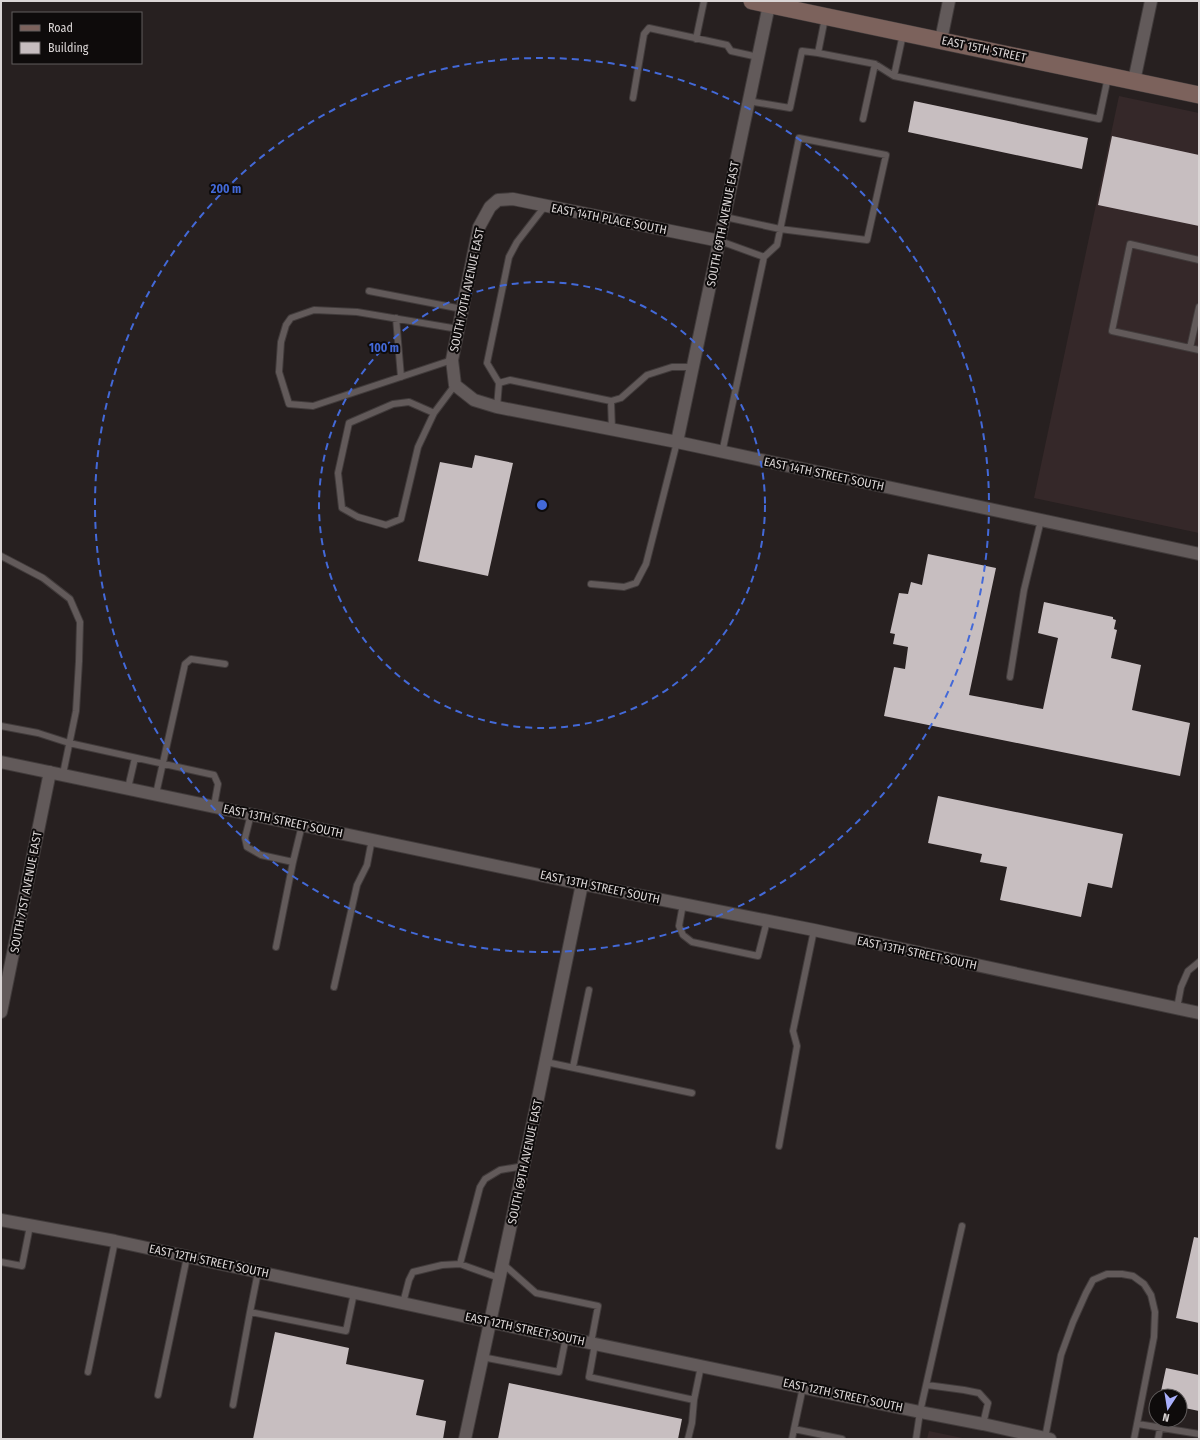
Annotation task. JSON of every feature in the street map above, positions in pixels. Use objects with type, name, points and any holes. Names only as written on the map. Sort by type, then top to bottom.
[{"type":"main road","name":"EAST 15TH STREET","points":[[752,1],[1199,95]]},
{"type":"street","points":[[941,40],[949,1]]},
{"type":"street","points":[[1134,81],[1151,1]]},
{"type":"street","name":"SOUTH 69TH AVENUE EAST","points":[[677,442],[694,368],[769,5]]},
{"type":"street","name":"EAST 14TH PLACE SOUTH","points":[[498,200],[513,199],[720,241]]},
{"type":"street","name":"SOUTH 70TH AVENUE EAST","points":[[455,385],[452,360],[479,227],[490,207],[498,200]]},
{"type":"street","name":"EAST 14TH STREET SOUTH","points":[[455,385],[474,400],[497,406],[677,442],[722,453],[1199,554]]},
{"type":"street","name":"EAST 13TH STREET SOUTH","points":[[1,762],[582,884],[814,930],[1199,1013]]},
{"type":"street","name":"SOUTH 71ST AVENUE EAST","points":[[1,1012],[50,772]]},
{"type":"street","name":"SOUTH 69TH AVENUE EAST","points":[[465,1439],[546,1062],[582,884]]},
{"type":"street","name":"EAST 12TH STREET SOUTH","points":[[1,1220],[115,1241],[490,1322],[1047,1438]]},
{"type":"lane","points":[[696,38],[704,1]]},
{"type":"lane","points":[[818,54],[825,16]]},
{"type":"lane","points":[[633,98],[644,34],[649,28],[727,45],[731,51],[758,57]]},
{"type":"lane","points":[[894,76],[903,32]]},
{"type":"lane","points":[[748,101],[790,108],[802,52],[875,64],[894,76],[1099,119],[1108,75]]},
{"type":"lane","points":[[863,119],[875,64]]},
{"type":"lane","points":[[722,453],[764,257],[777,245],[780,229],[799,138],[886,155],[867,240],[780,229],[725,217]]},
{"type":"lane","points":[[497,406],[499,383],[487,363],[509,257],[517,242],[545,206]]},
{"type":"lane","points":[[720,241],[764,257]]},
{"type":"lane","points":[[1199,260],[1130,244],[1112,331],[1199,350]]},
{"type":"lane","points":[[369,291],[462,309]]},
{"type":"lane","points":[[1190,348],[1199,307]]},
{"type":"lane","points":[[452,360],[313,406],[289,404],[279,372],[281,342],[286,325],[291,318],[314,310],[357,312],[458,329]]},
{"type":"lane","points":[[396,318],[401,377]]},
{"type":"lane","points":[[499,383],[510,380],[611,401],[621,398],[647,375],[672,367],[694,368]]},
{"type":"lane","points":[[434,413],[409,402],[393,404],[349,423],[338,473],[342,508],[358,517],[386,525],[401,519],[418,447],[434,413],[455,385]]},
{"type":"lane","points":[[611,401],[612,430]]},
{"type":"lane","points":[[591,584],[624,587],[636,583],[646,564],[677,442]]},
{"type":"lane","points":[[1010,677],[1024,590],[1041,520]]},
{"type":"lane","points":[[1,556],[42,578],[70,599],[80,622],[76,711],[63,774]]},
{"type":"lane","points":[[156,794],[185,664],[191,659],[225,664]]},
{"type":"lane","points":[[1,726],[38,734],[69,743],[214,775],[218,784],[214,806]]},
{"type":"lane","points":[[128,788],[135,758]]},
{"type":"lane","points":[[251,814],[245,838],[247,847],[262,856],[293,862]]},
{"type":"lane","points":[[276,947],[302,825]]},
{"type":"lane","points":[[334,987],[357,885],[367,864],[372,839]]},
{"type":"lane","points":[[683,904],[679,926],[683,935],[692,942],[758,956],[767,921]]},
{"type":"lane","points":[[779,1146],[797,1046],[793,1031],[814,930]]},
{"type":"lane","points":[[1177,1008],[1181,987],[1188,971],[1199,962]]},
{"type":"lane","points":[[573,1067],[589,990]]},
{"type":"lane","points":[[546,1062],[692,1093]]},
{"type":"lane","points":[[460,1264],[480,1187],[484,1179],[500,1170],[524,1166]]},
{"type":"lane","points":[[1,1262],[22,1266],[30,1226]]},
{"type":"lane","points":[[916,1439],[920,1412],[962,1226]]},
{"type":"lane","points":[[88,1372],[115,1241]]},
{"type":"lane","points":[[158,1395],[187,1257]]},
{"type":"lane","points":[[502,1263],[536,1293],[598,1306],[589,1377],[694,1400]]},
{"type":"lane","points":[[403,1303],[408,1280],[413,1272],[442,1265],[460,1264],[499,1278]]},
{"type":"lane","points":[[233,1405],[258,1272]]},
{"type":"lane","points":[[1047,1438],[1061,1356],[1073,1322],[1093,1280],[1107,1274],[1122,1274],[1133,1276],[1144,1284],[1152,1295],[1155,1312],[1154,1337],[1134,1439]]},
{"type":"lane","points":[[250,1312],[346,1331],[354,1293]]},
{"type":"lane","points":[[482,1357],[559,1372],[566,1338]]},
{"type":"lane","points":[[688,1439],[701,1366]]},
{"type":"lane","points":[[927,1385],[980,1393],[988,1402],[984,1424]]},
{"type":"lane","points":[[792,1439],[803,1387]]},
{"type":"lane","points":[[1138,1424],[1160,1429],[1199,1434]]},
{"type":"lane","points":[[794,1428],[842,1439]]},
{"type":"lane","points":[[1158,1439],[1160,1429]]},
{"type":"shaded area","points":[[1119,96],[1199,113],[1199,533],[1034,498]]},
{"type":"shaded area","points":[[929,1431],[967,1439],[927,1439]]},
{"type":"building","points":[[914,101],[1088,138],[1082,169],[908,132]]},
{"type":"building","points":[[1112,136],[1199,155],[1199,226],[1098,205]]},
{"type":"building","points":[[475,455],[513,463],[488,576],[418,561],[440,462],[472,468]]},
{"type":"building","points":[[928,554],[996,568],[969,695],[1043,709],[1058,638],[1038,633],[1044,602],[1113,617],[1113,619],[1116,620],[1114,629],[1117,630],[1111,658],[1141,665],[1132,710],[1190,723],[1180,776],[884,716],[894,667],[905,669],[908,647],[893,644],[895,634],[890,633],[899,593],[908,594],[911,582],[922,585]]},
{"type":"building","points":[[938,796],[1123,834],[1112,888],[1088,883],[1081,917],[1000,900],[1007,867],[980,862],[982,854],[928,843]]},
{"type":"building","points":[[1194,1237],[1199,1238],[1199,1323],[1176,1318]]},
{"type":"building","points":[[275,1332],[349,1348],[346,1364],[424,1380],[416,1415],[446,1421],[443,1439],[253,1439]]},
{"type":"building","points":[[1166,1368],[1199,1375],[1199,1411],[1188,1409],[1188,1388],[1162,1388]]},
{"type":"building","points":[[509,1383],[682,1419],[678,1439],[498,1439]]}]
